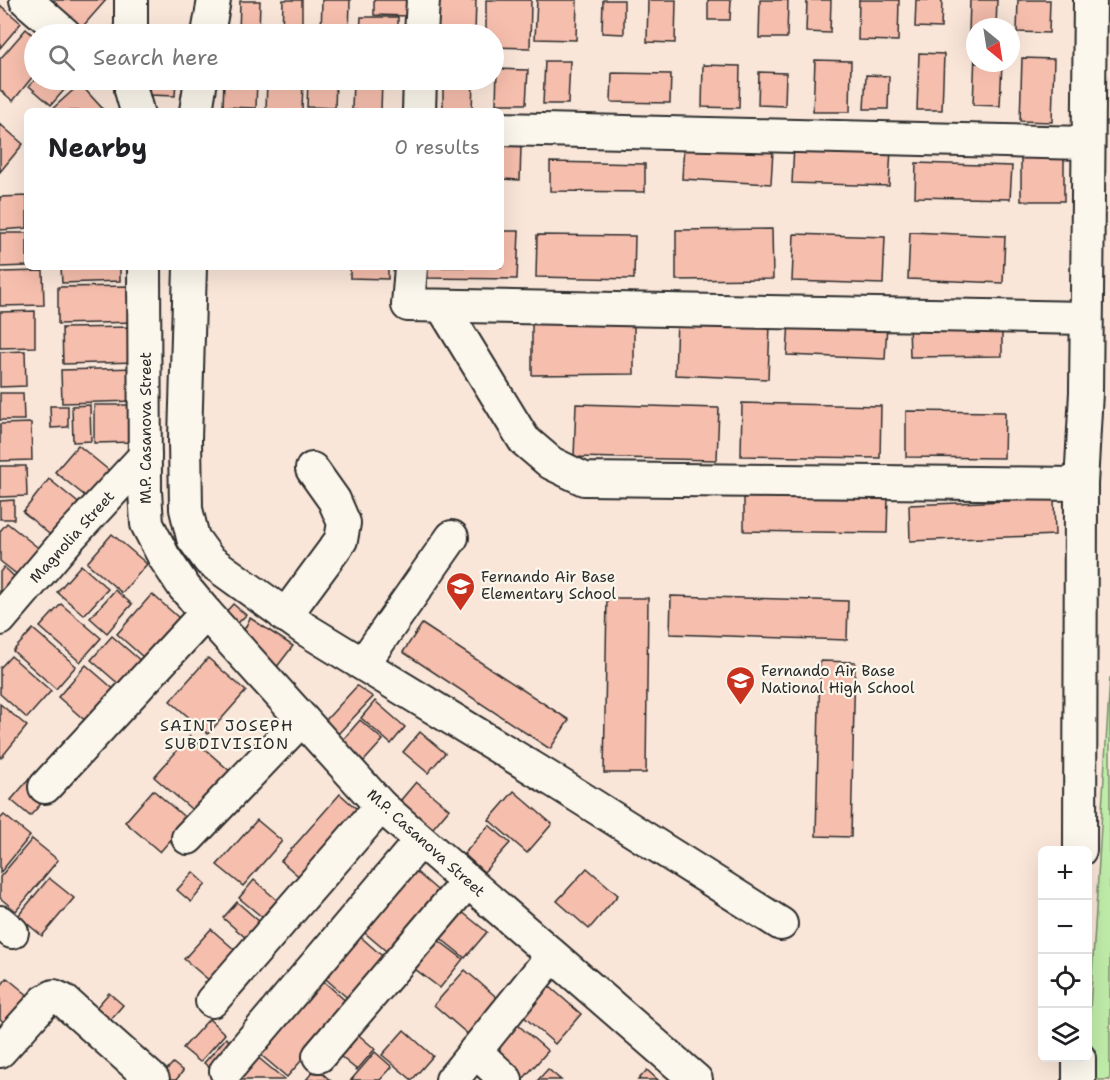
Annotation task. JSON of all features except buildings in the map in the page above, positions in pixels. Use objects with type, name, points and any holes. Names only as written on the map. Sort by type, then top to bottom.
[{"type":"street","points":[[26,0],[54,24]]},
{"type":"street","points":[[131,0],[131,24]]},
{"type":"street","points":[[210,24],[214,0]]},
{"type":"street","points":[[422,24],[423,0]]},
{"type":"street","points":[[1080,846],[1081,484],[1086,392],[1089,0]]},
{"type":"street","points":[[196,108],[199,90]]},
{"type":"street","points":[[419,108],[420,90]]},
{"type":"street","points":[[504,129],[1087,143]]},
{"type":"street","name":"M.P. Casanova Street","points":[[144,270],[147,524],[164,557],[206,613],[381,806],[696,1080]]},
{"type":"street","points":[[190,270],[185,439],[186,509],[188,525],[193,538],[209,560],[285,616],[559,784],[781,924]]},
{"type":"street","points":[[411,270],[408,305],[1086,318]]},
{"type":"street","points":[[442,306],[525,440],[551,463],[584,478],[1081,484]]},
{"type":"street","name":"Magnolia Street","points":[[0,619],[69,538],[145,456]]},
{"type":"street","points":[[285,616],[341,540],[344,523],[334,500],[312,469]]},
{"type":"street","points":[[363,664],[452,537]]},
{"type":"street","points":[[45,787],[206,613]]},
{"type":"street","points":[[188,838],[302,718]]},
{"type":"street","points":[[212,1001],[381,806]]},
{"type":"street","points":[[226,1071],[420,841]]},
{"type":"street","points":[[319,1056],[467,882]]},
{"type":"street","points":[[452,1080],[552,956]]},
{"type":"street","points":[[0,1051],[45,1001],[54,996],[63,1000],[153,1080]]},
{"type":"street","points":[[475,1051],[506,1080]]},
{"type":"street","points":[[1079,1062],[1079,1080]]},
{"type":"green space","points":[[1110,677],[1110,1080],[1094,1080],[1088,1062],[1092,1062],[1092,976]]},
{"type":"place","name":"Fernando Air Base Elementary School","points":[[460,612]]},
{"type":"place","name":"Fernando Air Base National High School","points":[[740,706]]},
{"type":"district","name":"SAINT JOSEPH SUBDIVISION","points":[[227,734]]}]
